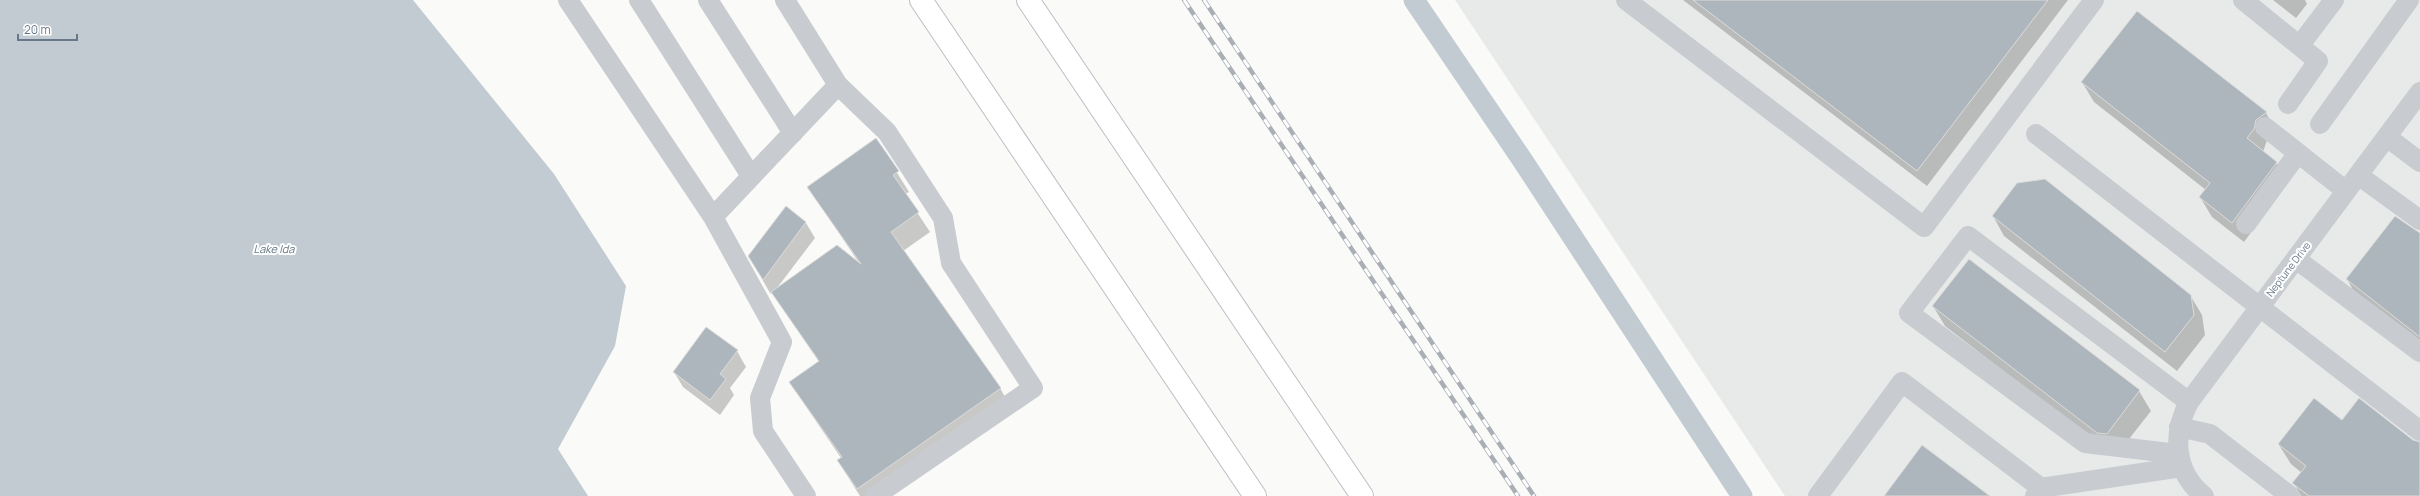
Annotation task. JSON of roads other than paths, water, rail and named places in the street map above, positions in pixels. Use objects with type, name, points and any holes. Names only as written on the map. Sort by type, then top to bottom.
[{"type":"highway","points":[[921,0],[1255,496]]},
{"type":"highway","points":[[1028,0],[1362,496]]},
{"type":"street","points":[[568,0],[713,217],[782,342],[760,398],[763,431],[806,496]]},
{"type":"street","points":[[639,0],[751,176]]},
{"type":"street","points":[[708,0],[793,133]]},
{"type":"street","points":[[785,0],[838,85],[887,132],[943,218],[951,263],[1033,388],[875,496]]},
{"type":"street","points":[[1626,0],[1924,227],[2094,0]]},
{"type":"street","points":[[2243,0],[2318,60],[2288,104]]},
{"type":"street","points":[[2300,45],[2334,0]]},
{"type":"street","points":[[2320,124],[2409,0]]},
{"type":"street","points":[[713,217],[838,85]]},
{"type":"street","name":"Neptune Drive","points":[[2180,461],[2179,427],[2189,402],[2420,92]]},
{"type":"street","points":[[2265,127],[2346,192]]},
{"type":"street","points":[[2036,134],[2420,431]]},
{"type":"street","points":[[2387,137],[2420,162]]},
{"type":"street","points":[[2246,224],[2298,153]]},
{"type":"street","points":[[2358,175],[2420,220]]},
{"type":"street","points":[[2180,461],[2085,443],[1909,313],[1968,236],[2189,402]]},
{"type":"street","points":[[2296,259],[2420,352]]},
{"type":"street","points":[[1818,496],[1902,382],[2038,492],[2180,461]]},
{"type":"street","points":[[2179,427],[2210,434],[2290,496]]},
{"type":"street","points":[[2180,461],[2197,494]]},
{"type":"water","name":"Lake Ida","points":[[0,0],[413,0],[554,174],[626,286],[615,346],[558,449],[588,496],[0,496]]},
{"type":"waterway","points":[[1414,0],[1521,158],[1742,496]]},
{"type":"railway","points":[[1184,0],[1518,496]]},
{"type":"railway","points":[[1204,0],[1534,496]]}]
